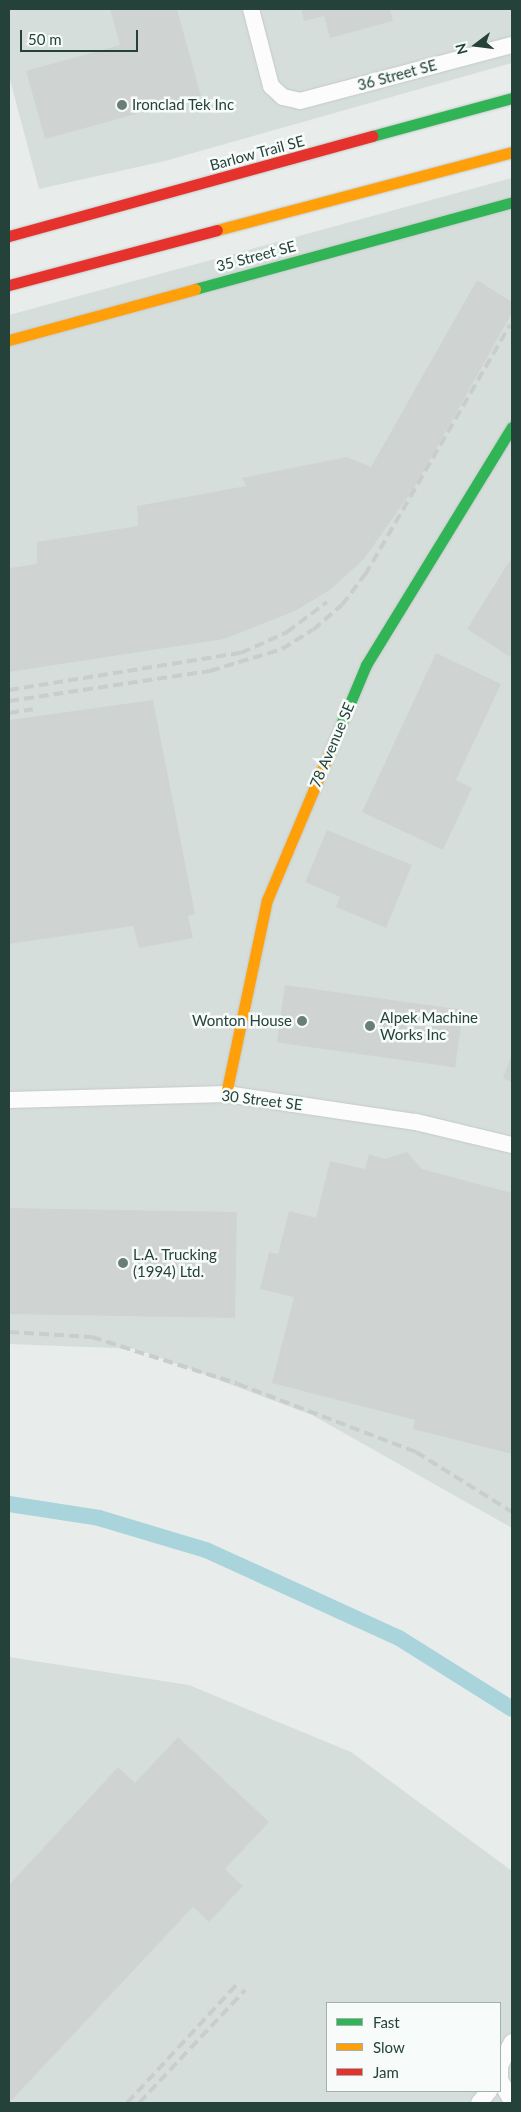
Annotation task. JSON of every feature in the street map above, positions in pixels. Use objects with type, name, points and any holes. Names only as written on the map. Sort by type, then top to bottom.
[{"type":"street","name":"36 Street SE","points":[[251,9],[271,86],[283,96],[300,101],[512,45]]},
{"type":"street","name":"Barlow Trail SE","points":[[9,236],[512,98]]},
{"type":"street","points":[[9,285],[512,152]]},
{"type":"street","name":"35 Street SE","points":[[9,340],[512,202]]},
{"type":"street","name":"78 Avenue SE","points":[[226,1094],[267,900],[362,674],[512,427]]},
{"type":"street","name":"30 Street SE","points":[[9,1100],[226,1094],[416,1122],[512,1145]]},
{"type":"street","points":[[501,2064],[504,2052],[512,2042]]},
{"type":"street","points":[[501,2090],[512,2102]]},
{"type":"street","points":[[479,2103],[489,2092]]},
{"type":"shaded area","points":[[9,9],[512,9],[512,63],[165,161],[39,189],[9,76]]},
{"type":"shaded area","points":[[512,178],[512,1528],[312,1415],[137,1349],[9,1344],[9,315]]},
{"type":"shaded area","points":[[9,1657],[189,1685],[351,1752],[512,1871],[512,2103],[9,2103]]},
{"type":"building","points":[[110,9],[177,9],[201,96],[45,139],[26,71],[120,45]]},
{"type":"building","points":[[301,9],[390,9],[393,21],[330,38],[324,16],[304,21]]},
{"type":"building","points":[[477,280],[512,302],[512,313],[414,488],[364,559],[330,590],[295,611],[224,639],[9,672],[9,568],[37,564],[37,542],[138,526],[137,506],[246,486],[242,478],[347,457],[371,467]]},
{"type":"building","points":[[512,557],[512,658],[467,629]]},
{"type":"building","points":[[436,653],[501,684],[456,780],[472,788],[443,850],[362,812]]},
{"type":"building","points":[[153,700],[195,914],[188,916],[193,938],[139,948],[133,926],[9,944],[9,720]]},
{"type":"building","points":[[327,830],[412,865],[386,928],[336,907],[340,897],[305,882]]},
{"type":"building","name":"Alpek Machine Works Inc","points":[[285,985],[463,1010],[455,1067],[277,1042]]},
{"type":"building","points":[[512,1054],[512,1082],[503,1078]]},
{"type":"building","points":[[407,1152],[422,1169],[512,1193],[512,1454],[413,1429],[415,1420],[272,1383],[294,1297],[260,1289],[269,1252],[278,1254],[289,1211],[316,1218],[330,1161],[365,1169],[369,1154],[385,1159]]},
{"type":"building","name":"L.A. Trucking (1994) Ltd.","points":[[9,1208],[237,1212],[235,1318],[9,1314]]},
{"type":"building","points":[[178,1737],[269,1822],[225,1869],[243,1886],[209,1922],[193,1907],[9,2103],[9,1885],[118,1767],[135,1783]]},
{"type":"waterway","points":[[9,1504],[99,1518],[206,1550],[399,1638],[512,1709]]},
{"type":"railway","points":[[9,701],[210,671],[282,649],[313,630],[342,605],[365,575],[510,325]]},
{"type":"railway","points":[[9,690],[241,653],[287,632],[327,602]]},
{"type":"railway","points":[[9,713],[33,709]]},
{"type":"railway","points":[[9,1332],[92,1337],[238,1384],[416,1452],[512,1512]]},
{"type":"railway","points":[[127,2103],[238,1983]]},
{"type":"railway","points":[[139,2103],[245,1990]]},
{"type":"traffic: fast","points":[[372,136],[512,98]]},
{"type":"traffic: fast","points":[[195,289],[512,202]]},
{"type":"traffic: fast","points":[[337,734],[366,665],[512,427]]},
{"type":"traffic: slow","points":[[217,230],[512,152]]},
{"type":"traffic: slow","points":[[9,340],[195,289]]},
{"type":"traffic: slow","points":[[226,1094],[267,900],[337,734]]},
{"type":"traffic: jam","points":[[9,236],[372,136]]},
{"type":"traffic: jam","points":[[9,285],[217,230]]},
{"type":"place","name":"Ironclad Tek Inc","points":[[122,105]]},
{"type":"place","name":"Wonton House","points":[[302,1021]]},
{"type":"place","name":"Alpek Machine Works Inc","points":[[370,1026]]},
{"type":"place","name":"L.A. Trucking (1994) Ltd.","points":[[123,1263]]}]
